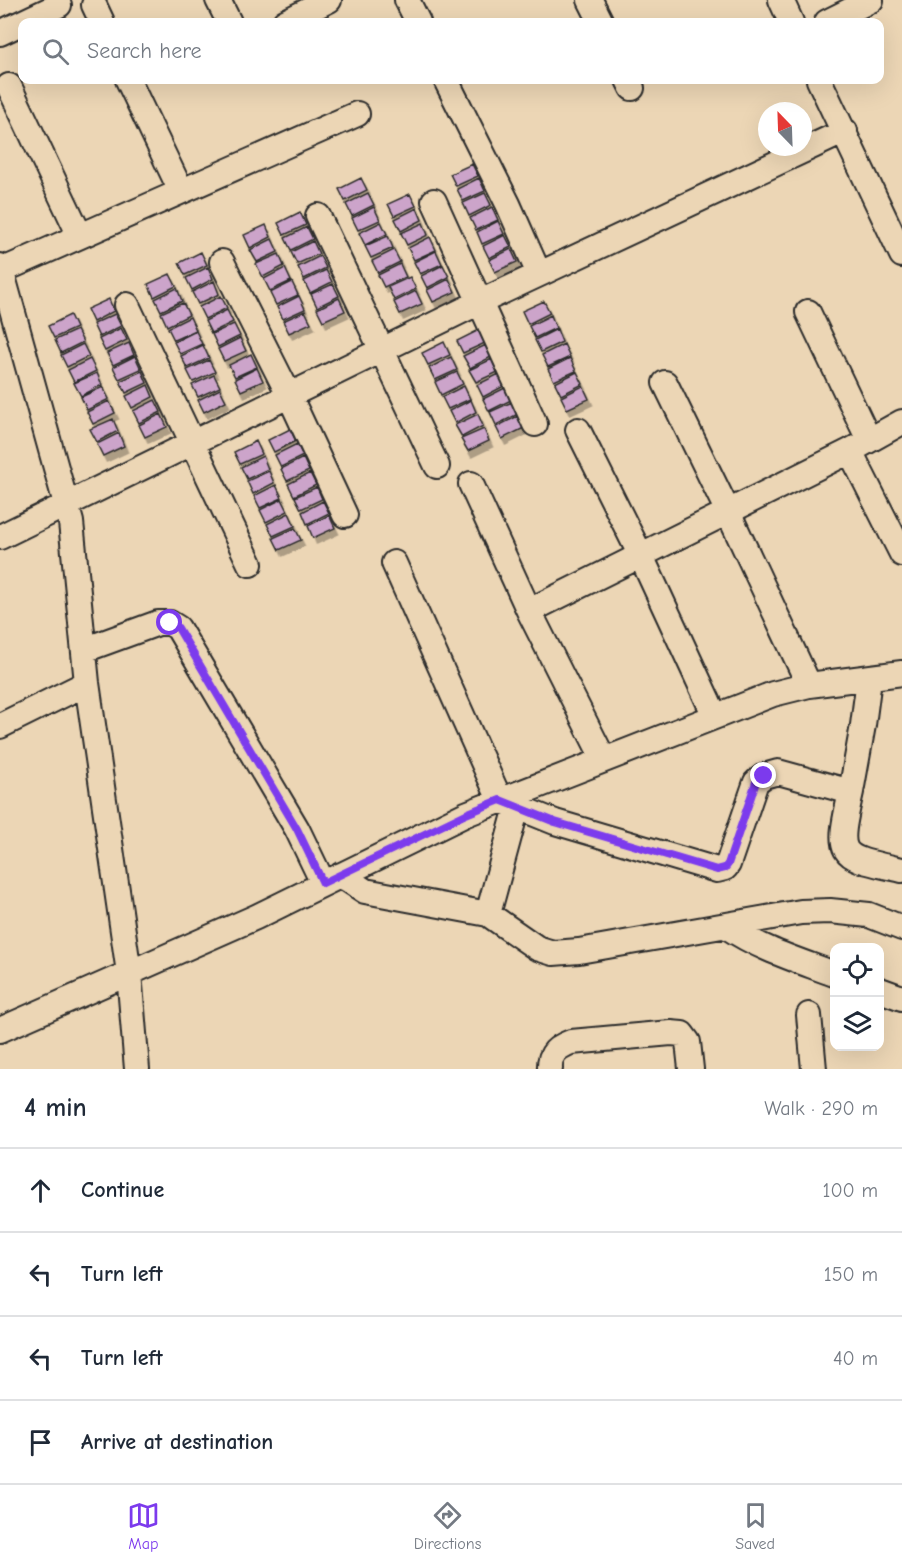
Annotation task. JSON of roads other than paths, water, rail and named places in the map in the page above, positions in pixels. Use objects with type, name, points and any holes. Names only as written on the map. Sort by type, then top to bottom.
[{"type":"street","points":[[218,0],[227,18]]},
{"type":"street","points":[[293,18],[329,0]]},
{"type":"street","points":[[407,0],[416,18]]},
{"type":"street","points":[[590,0],[599,18]]},
{"type":"street","points":[[781,0],[789,18]]},
{"type":"street","points":[[835,18],[872,0]]},
{"type":"street","points":[[32,18],[59,5]]},
{"type":"street","points":[[0,33],[18,24]]},
{"type":"street","points":[[130,84],[181,191]]},
{"type":"street","points":[[448,84],[508,204],[539,274]]},
{"type":"street","points":[[821,84],[846,131],[902,255]]},
{"type":"street","points":[[9,86],[80,236]]},
{"type":"street","points":[[137,1069],[129,973],[87,683],[67,504],[10,339],[1,269],[357,114]]},
{"type":"street","points":[[0,537],[480,302],[846,131]]},
{"type":"street","points":[[434,201],[535,424]]},
{"type":"street","points":[[318,216],[437,466]]},
{"type":"street","points":[[222,262],[290,395],[345,514]]},
{"type":"street","points":[[127,305],[250,564]]},
{"type":"street","points":[[807,312],[902,554]]},
{"type":"street","points":[[665,383],[809,685]]},
{"type":"street","points":[[529,611],[860,446],[902,422]]},
{"type":"street","points":[[578,430],[641,556],[715,716]]},
{"type":"street","points":[[471,484],[529,611],[604,760]]},
{"type":"street","points":[[394,563],[509,803],[488,914]]},
{"type":"street","points":[[84,650],[158,623],[170,623],[178,628],[297,829],[332,879],[364,891],[488,914],[537,948],[553,953],[579,951],[801,912],[830,911],[869,915],[902,928]]},
{"type":"street","points":[[0,1030],[256,917],[466,814],[509,803],[604,760],[772,694],[809,685],[902,673]]},
{"type":"street","points":[[869,679],[842,839],[843,847],[847,854],[861,861],[902,870]]},
{"type":"street","points":[[0,726],[87,683]]},
{"type":"street","points":[[509,803],[564,825],[717,870],[725,868],[728,864],[756,782],[764,776],[778,772],[851,792]]},
{"type":"street","points":[[726,926],[770,951],[830,973]]},
{"type":"street","points":[[884,992],[902,998]]},
{"type":"street","points":[[809,1015],[814,1069]]},
{"type":"street","points":[[550,1069],[553,1053],[571,1042],[671,1033],[682,1034],[688,1041],[691,1069]]}]
